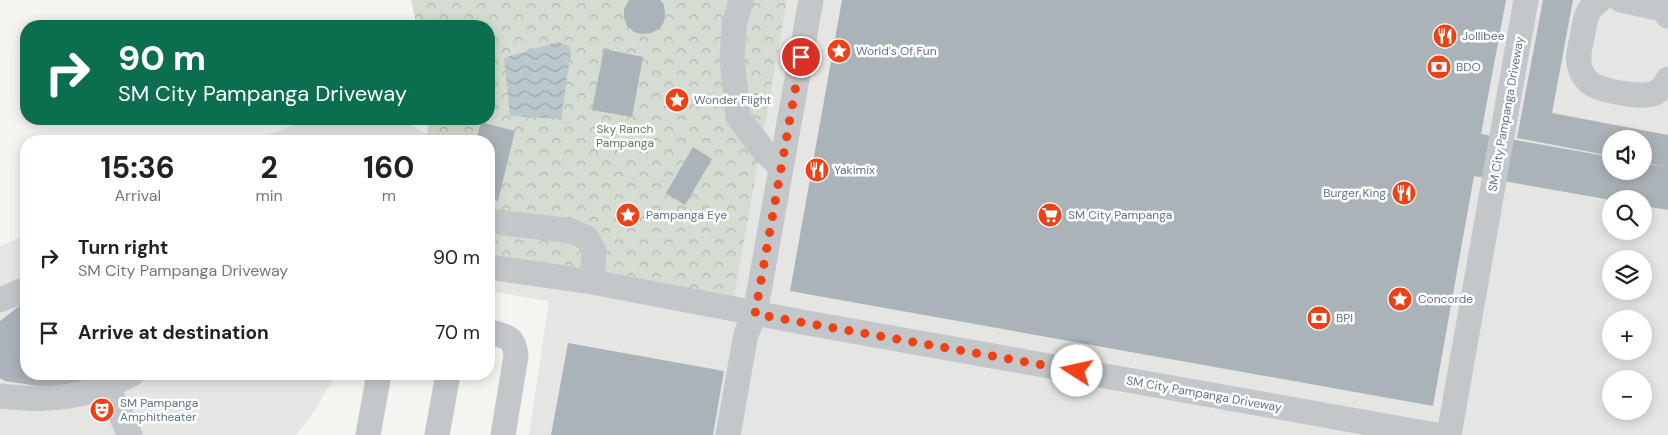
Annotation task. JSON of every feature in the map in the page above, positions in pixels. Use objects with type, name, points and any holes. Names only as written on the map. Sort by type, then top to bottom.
[{"type":"lane","points":[[741,0],[734,26],[732,59],[738,117],[764,151],[781,167]]},
{"type":"lane","points":[[728,435],[746,334],[755,314],[811,0]]},
{"type":"lane","name":"SM City Pampanga Driveway","points":[[1449,435],[1526,0]]},
{"type":"lane","points":[[1600,0],[1588,10],[1585,19],[1578,56],[1579,66],[1583,75],[1590,83],[1598,87],[1636,95],[1655,93],[1662,88],[1668,79]]},
{"type":"lane","points":[[1621,0],[1662,9],[1668,16]]},
{"type":"lane","points":[[495,222],[572,231],[587,238],[594,251],[592,282]]},
{"type":"lane","name":"SM City Pampanga Driveway","points":[[495,267],[592,282],[755,314],[1436,435]]},
{"type":"lane","points":[[0,300],[20,291]]},
{"type":"lane","points":[[495,333],[509,337],[515,344],[516,356],[503,435]]},
{"type":"lane","points":[[0,396],[14,398],[64,398],[96,391],[120,380]]},
{"type":"lane","points":[[368,435],[378,380]]},
{"type":"lane","points":[[437,435],[447,380]]},
{"type":"lane","points":[[107,387],[130,435]]},
{"type":"shaded area","name":"SM City Pampanga","points":[[411,0],[1668,0],[1668,435],[529,435],[549,301],[495,292],[495,135],[268,135],[293,125],[410,125],[427,134],[429,125],[495,125],[495,20],[416,20]]},
{"type":"shaded area","points":[[20,238],[20,380],[332,380],[315,410],[296,435],[0,435],[0,246]]},
{"type":"green space","name":"Sky Ranch Pampanga","points":[[411,0],[787,0],[733,303],[495,256],[495,135],[426,135],[429,125],[495,125],[495,20],[416,20]]},
{"type":"water","points":[[558,42],[569,46],[571,52],[561,119],[510,116],[504,58]]},
{"type":"building","points":[[629,0],[660,0],[664,5],[665,13],[664,22],[659,29],[651,33],[642,34],[634,32],[627,26],[624,9]]},
{"type":"building","points":[[842,0],[1506,0],[1481,134],[1602,155],[1602,180],[1652,180],[1652,164],[1668,167],[1668,210],[1652,207],[1652,190],[1602,190],[1602,198],[1474,176],[1433,406],[790,291]]},
{"type":"building","points":[[1543,0],[1573,0],[1552,113],[1642,130],[1602,130],[1602,154],[1517,138]]},
{"type":"building","points":[[604,49],[643,57],[632,117],[592,110]]},
{"type":"building","points":[[480,125],[492,125],[515,131],[498,201],[495,200],[495,135],[478,135]]},
{"type":"building","points":[[1652,132],[1668,135],[1668,167],[1652,164]]},
{"type":"building","points":[[693,147],[712,159],[685,205],[666,193]]},
{"type":"building","points":[[19,306],[20,380],[85,380],[64,390],[5,381],[0,378],[0,321]]},
{"type":"building","points":[[568,343],[724,371],[713,435],[551,435]]},
{"type":"place","name":"Jollibee","points":[[1445,36]]},
{"type":"place","name":"World's Of Fun","points":[[839,51]]},
{"type":"place","name":"BDO","points":[[1439,67]]},
{"type":"place","name":"Wonder Flight","points":[[677,100]]},
{"type":"place","name":"Yakimix","points":[[817,170]]},
{"type":"place","name":"Burger King","points":[[1404,193]]},
{"type":"place","name":"Pampanga Eye","points":[[628,215]]},
{"type":"place","name":"SM City Pampanga","points":[[1050,215]]},
{"type":"place","name":"Concorde","points":[[1400,299]]},
{"type":"place","name":"BPI","points":[[1319,318]]},
{"type":"place","name":"SM Pampanga Amphitheater","points":[[102,410]]},
{"type":"route","points":[[801,57],[755,314],[1077,371]]}]
